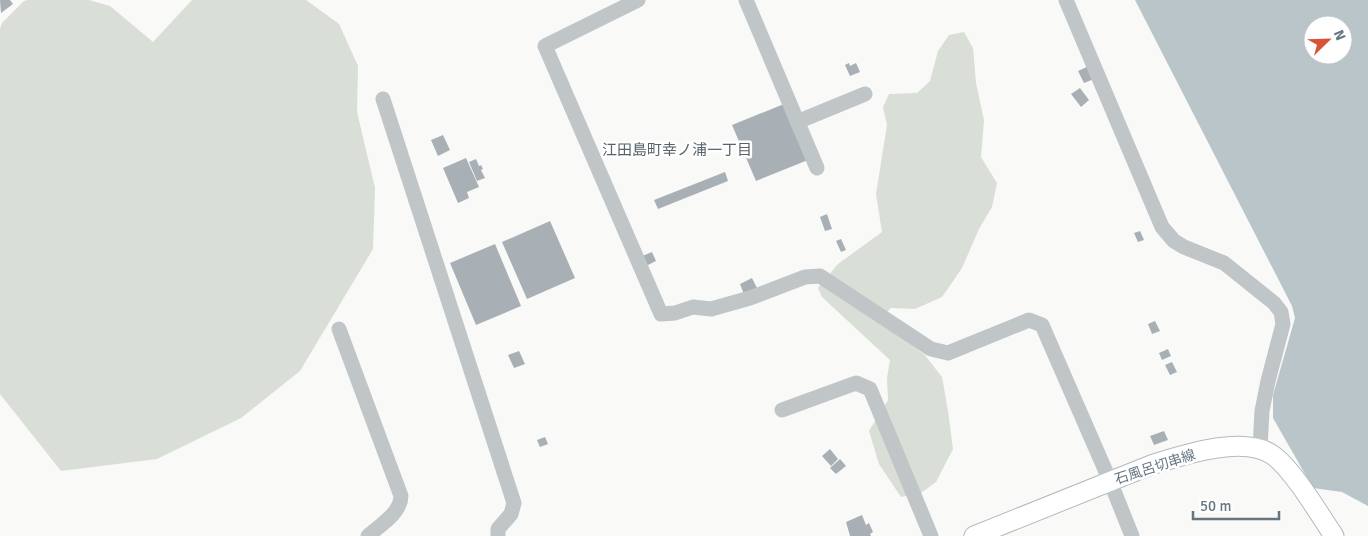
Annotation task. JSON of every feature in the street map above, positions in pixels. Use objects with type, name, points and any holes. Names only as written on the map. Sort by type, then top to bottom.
[{"type":"main road","name":"石風呂切串線","points":[[974,536],[1007,529],[1110,481],[1178,456],[1212,449],[1260,448]]},
{"type":"main road","points":[[1260,448],[1274,455],[1286,467],[1334,536]]},
{"type":"street","points":[[638,0],[545,46],[661,314],[675,313],[693,308],[711,309],[750,298],[805,277],[820,276],[931,349],[948,353],[1029,320],[1042,325],[1132,536]]},
{"type":"street","points":[[746,0],[817,168]]},
{"type":"street","points":[[1066,0],[1162,227],[1174,241],[1184,247],[1224,263],[1274,303],[1281,312],[1283,324],[1262,411],[1260,448]]},
{"type":"street","points":[[797,122],[865,94]]},
{"type":"street","points":[[383,99],[514,503],[511,514],[498,529],[498,536]]},
{"type":"street","points":[[339,329],[401,496],[401,503],[396,510],[368,536]]},
{"type":"street","points":[[782,410],[856,383],[870,389],[930,536]]},
{"type":"shaded area","points":[[89,0],[110,6],[153,42],[192,0],[306,0],[339,24],[358,66],[357,112],[375,188],[373,249],[300,371],[241,418],[157,459],[61,471],[0,394],[0,29],[2,23],[24,1]]},
{"type":"shaded area","points":[[1135,0],[1368,0],[1368,506],[1342,492],[1313,488],[1273,418],[1273,395],[1295,318],[1292,306]]},
{"type":"shaded area","points":[[964,32],[973,48],[976,83],[984,120],[981,157],[997,183],[992,207],[979,229],[962,268],[942,297],[915,309],[891,308],[878,321],[924,354],[942,377],[953,449],[936,482],[921,493],[901,497],[879,464],[869,431],[888,400],[887,378],[890,360],[822,297],[818,288],[838,264],[882,232],[876,194],[887,125],[883,107],[889,94],[917,93],[930,81],[938,51],[949,35]]},
{"type":"building","points":[[0,0],[10,0],[13,4],[1,13]]},
{"type":"building","points":[[849,63],[850,66],[856,63],[860,72],[850,76],[845,65]]},
{"type":"building","points":[[1089,66],[1094,79],[1084,83],[1078,71]]},
{"type":"building","points":[[1080,88],[1089,100],[1081,107],[1071,94]]},
{"type":"building","points":[[784,104],[808,160],[756,181],[732,125]]},
{"type":"building","points":[[443,135],[450,150],[438,156],[431,140]]},
{"type":"building","points":[[466,158],[479,187],[467,192],[469,198],[458,203],[443,168]]},
{"type":"building","points":[[476,159],[479,166],[481,165],[483,169],[481,170],[485,178],[477,181],[469,162]]},
{"type":"building","points":[[725,172],[728,181],[658,209],[654,200]]},
{"type":"building","points":[[827,214],[832,229],[825,231],[820,217]]},
{"type":"building","points":[[550,221],[575,278],[527,299],[502,242]]},
{"type":"building","points":[[1140,231],[1144,240],[1138,242],[1134,233]]},
{"type":"building","points":[[841,239],[846,250],[841,252],[836,241]]},
{"type":"building","points":[[495,244],[521,306],[476,325],[450,263]]},
{"type":"building","points":[[652,252],[656,261],[644,267],[640,257]]},
{"type":"building","points":[[752,278],[757,288],[744,294],[740,284]]},
{"type":"building","points":[[1155,321],[1160,331],[1152,334],[1148,324]]},
{"type":"building","points":[[1168,349],[1171,356],[1162,360],[1159,353]]},
{"type":"building","points":[[519,351],[525,364],[514,368],[508,355]]},
{"type":"building","points":[[1172,362],[1177,372],[1170,375],[1165,365]]},
{"type":"building","points":[[1164,431],[1168,440],[1154,445],[1150,436]]},
{"type":"building","points":[[545,437],[548,444],[540,447],[537,440]]},
{"type":"building","points":[[830,449],[838,459],[831,466],[822,456]]},
{"type":"building","points":[[840,459],[846,466],[836,474],[830,468]]},
{"type":"building","points":[[862,515],[866,525],[869,523],[873,532],[870,534],[871,536],[850,536],[846,522]]},
{"type":"district","name":"江田島町幸ノ浦一丁目","points":[[677,150]]}]
